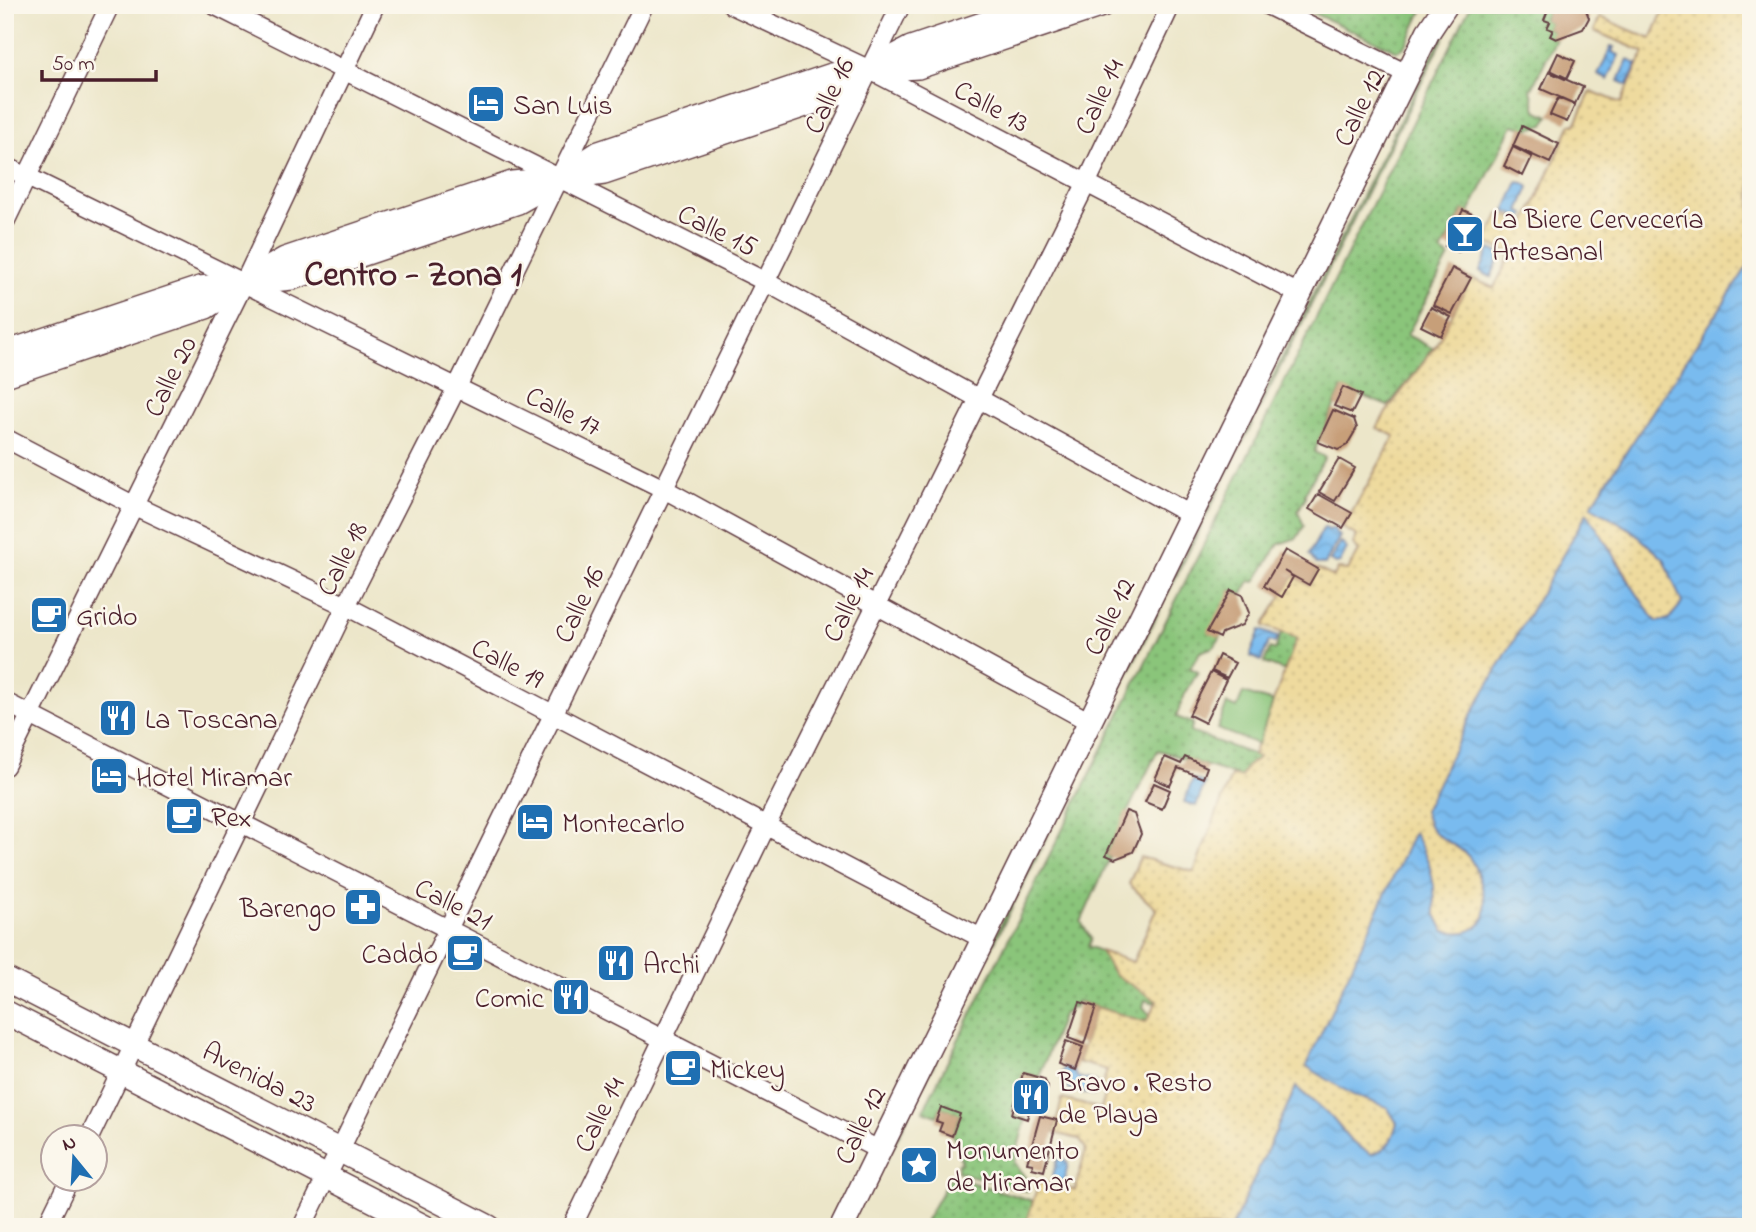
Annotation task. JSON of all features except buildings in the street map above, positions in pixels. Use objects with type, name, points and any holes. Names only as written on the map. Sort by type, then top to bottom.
[{"type":"main road","points":[[5,353],[200,288],[292,278],[518,202],[559,179],[604,173],[838,94],[870,70],[911,48],[1039,5]]},
{"type":"main road","points":[[870,70],[918,67],[1102,5]]},
{"type":"main road","points":[[1428,32],[1436,5]]},
{"type":"main road","points":[[1428,32],[1446,5]]},
{"type":"main road","name":"Calle 12","points":[[842,1227],[1428,32]]},
{"type":"main road","points":[[5,374],[206,307],[244,283]]},
{"type":"main road","name":"Avenida 23","points":[[5,979],[489,1227]]},
{"type":"main road","name":"Avenida 23","points":[[5,1012],[425,1227]]},
{"type":"street","points":[[5,222],[110,5]]},
{"type":"street","name":"Calle 15","points":[[214,5],[766,282],[1191,515]]},
{"type":"street","name":"Calle 20","points":[[5,766],[244,283],[375,5]]},
{"type":"street","name":"Calle 18","points":[[96,1124],[346,606],[457,387],[644,5]]},
{"type":"street","name":"Calle 13","points":[[732,5],[870,70],[1299,294]]},
{"type":"street","name":"Calle 16","points":[[302,1227],[901,5]]},
{"type":"street","name":"Calle 14","points":[[572,1227],[767,824],[1086,184],[1171,5]]},
{"type":"street","points":[[1267,5],[1407,74]]},
{"type":"street","name":"Calle 17","points":[[5,166],[664,489],[1090,722]]},
{"type":"street","name":"Calle 19","points":[[5,438],[135,506],[346,606],[983,939]]},
{"type":"street","name":"Calle 21","points":[[5,702],[879,1150]]},
{"type":"street","points":[[46,1227],[62,1194]]},
{"type":"green space","points":[[1295,5],[1425,5],[1405,47],[1397,51]]},
{"type":"green space","points":[[1457,5],[1460,5],[886,1161],[884,1159]]},
{"type":"green space","points":[[1471,5],[1550,5],[1544,19],[1550,22],[1547,28],[1553,30],[1551,36],[1556,39],[1531,90],[1536,110],[1549,116],[1544,125],[1528,129],[1513,125],[1469,213],[1463,210],[1441,252],[1449,257],[1407,335],[1434,349],[1388,406],[1342,388],[1314,452],[1325,457],[1298,511],[1304,526],[1297,538],[1279,544],[1255,582],[1250,581],[1242,595],[1231,590],[1220,638],[1214,647],[1200,652],[1190,668],[1198,672],[1176,717],[1193,723],[1190,732],[1260,757],[1241,777],[1158,750],[1106,855],[1110,857],[1081,922],[1091,939],[1088,946],[1100,951],[1114,974],[1157,1000],[1156,1003],[1145,1000],[1143,1007],[1150,1015],[1146,1022],[1077,1001],[1074,1008],[1071,1007],[1063,1014],[1039,1077],[1023,1074],[1012,1114],[1026,1118],[1014,1162],[1029,1183],[1027,1191],[958,1172],[958,1164],[962,1163],[958,1151],[962,1148],[952,1136],[960,1114],[941,1107],[937,1116],[923,1111]]},
{"type":"green space","points":[[1282,632],[1297,638],[1285,671],[1264,663],[1270,648],[1275,650]]},
{"type":"green space","points":[[1243,693],[1273,702],[1258,744],[1217,729],[1227,704],[1237,708]]},
{"type":"green space","points":[[957,1178],[1033,1201],[1025,1227],[922,1227],[949,1179]]},
{"type":"sand","points":[[1666,5],[1751,5],[1751,261],[1591,506],[1630,529],[1664,559],[1683,603],[1669,619],[1657,622],[1634,592],[1627,575],[1587,513],[1471,715],[1424,811],[1434,832],[1469,857],[1481,883],[1485,914],[1482,922],[1472,930],[1444,931],[1435,913],[1429,863],[1414,833],[1353,1095],[1387,1107],[1397,1123],[1386,1147],[1371,1155],[1352,1142],[1332,1118],[1296,1087],[1232,1227],[1025,1227],[1039,1182],[1075,1190],[1086,1149],[1079,1139],[1054,1133],[1062,1099],[1101,1109],[1106,1093],[1101,1091],[1107,1070],[1078,1062],[1096,1007],[1146,1022],[1157,1001],[1114,974],[1100,951],[1133,962],[1156,909],[1129,884],[1140,857],[1194,872],[1231,776],[1241,777],[1246,767],[1259,757],[1253,755],[1297,638],[1264,626],[1266,621],[1294,576],[1309,585],[1318,569],[1334,577],[1338,569],[1348,570],[1359,551],[1353,544],[1357,536],[1343,528],[1395,436],[1377,428],[1434,349],[1471,278],[1494,288],[1511,254],[1486,242],[1500,213],[1526,223],[1571,124],[1575,125],[1591,91],[1621,103],[1644,52],[1594,31],[1600,17],[1651,39]]},
{"type":"water","points":[[1611,47],[1614,47],[1612,52],[1619,55],[1608,80],[1598,75]]},
{"type":"water","points":[[1628,60],[1637,64],[1628,85],[1619,81]]},
{"type":"water","points":[[1518,182],[1529,187],[1519,211],[1525,214],[1523,219],[1505,211]]},
{"type":"water","points":[[1490,249],[1501,254],[1491,277],[1480,271]]},
{"type":"water","points":[[1751,261],[1751,1227],[1232,1227],[1296,1087],[1332,1118],[1352,1142],[1371,1154],[1386,1147],[1391,1139],[1397,1123],[1387,1107],[1353,1095],[1306,1066],[1414,832],[1429,863],[1434,886],[1435,913],[1444,931],[1468,931],[1482,922],[1485,914],[1484,894],[1473,864],[1465,853],[1434,832],[1424,811],[1471,715],[1587,513],[1657,622],[1669,619],[1682,603],[1664,559],[1630,529],[1591,506]]},
{"type":"water","points":[[1324,527],[1329,530],[1334,528],[1340,536],[1325,564],[1316,564],[1309,555]]},
{"type":"water","points":[[1341,542],[1347,549],[1340,563],[1336,564],[1330,561]]},
{"type":"water","points":[[1260,630],[1278,637],[1275,643],[1269,641],[1261,661],[1250,656]]},
{"type":"water","points":[[1193,779],[1205,783],[1196,806],[1184,802]]},
{"type":"water","points":[[1064,1067],[1073,1070],[1077,1077],[1097,1082],[1094,1095],[1069,1089],[1061,1077]]},
{"type":"water","points":[[1063,1159],[1068,1163],[1064,1182],[1052,1179],[1057,1160]]},
{"type":"place","name":"San Luis","points":[[486,104]]},
{"type":"place","name":"La Biere Cervecería Artesanal","points":[[1465,234]]},
{"type":"place","name":"Grido","points":[[49,615]]},
{"type":"place","name":"La Toscana","points":[[118,718]]},
{"type":"place","name":"Hotel Miramar","points":[[109,776]]},
{"type":"place","name":"Rex","points":[[184,816]]},
{"type":"place","name":"Montecarlo","points":[[535,822]]},
{"type":"place","name":"Barengo","points":[[363,907]]},
{"type":"place","name":"Caddo","points":[[465,953]]},
{"type":"place","name":"Archi","points":[[616,963]]},
{"type":"place","name":"Comic","points":[[571,997]]},
{"type":"place","name":"Mickey","points":[[683,1068]]},
{"type":"place","name":"Bravo . Resto de Playa","points":[[1031,1097]]},
{"type":"place","name":"Monumento de Miramar","points":[[919,1165]]},
{"type":"district","name":"Centro - Zona 1","points":[[413,273]]}]
